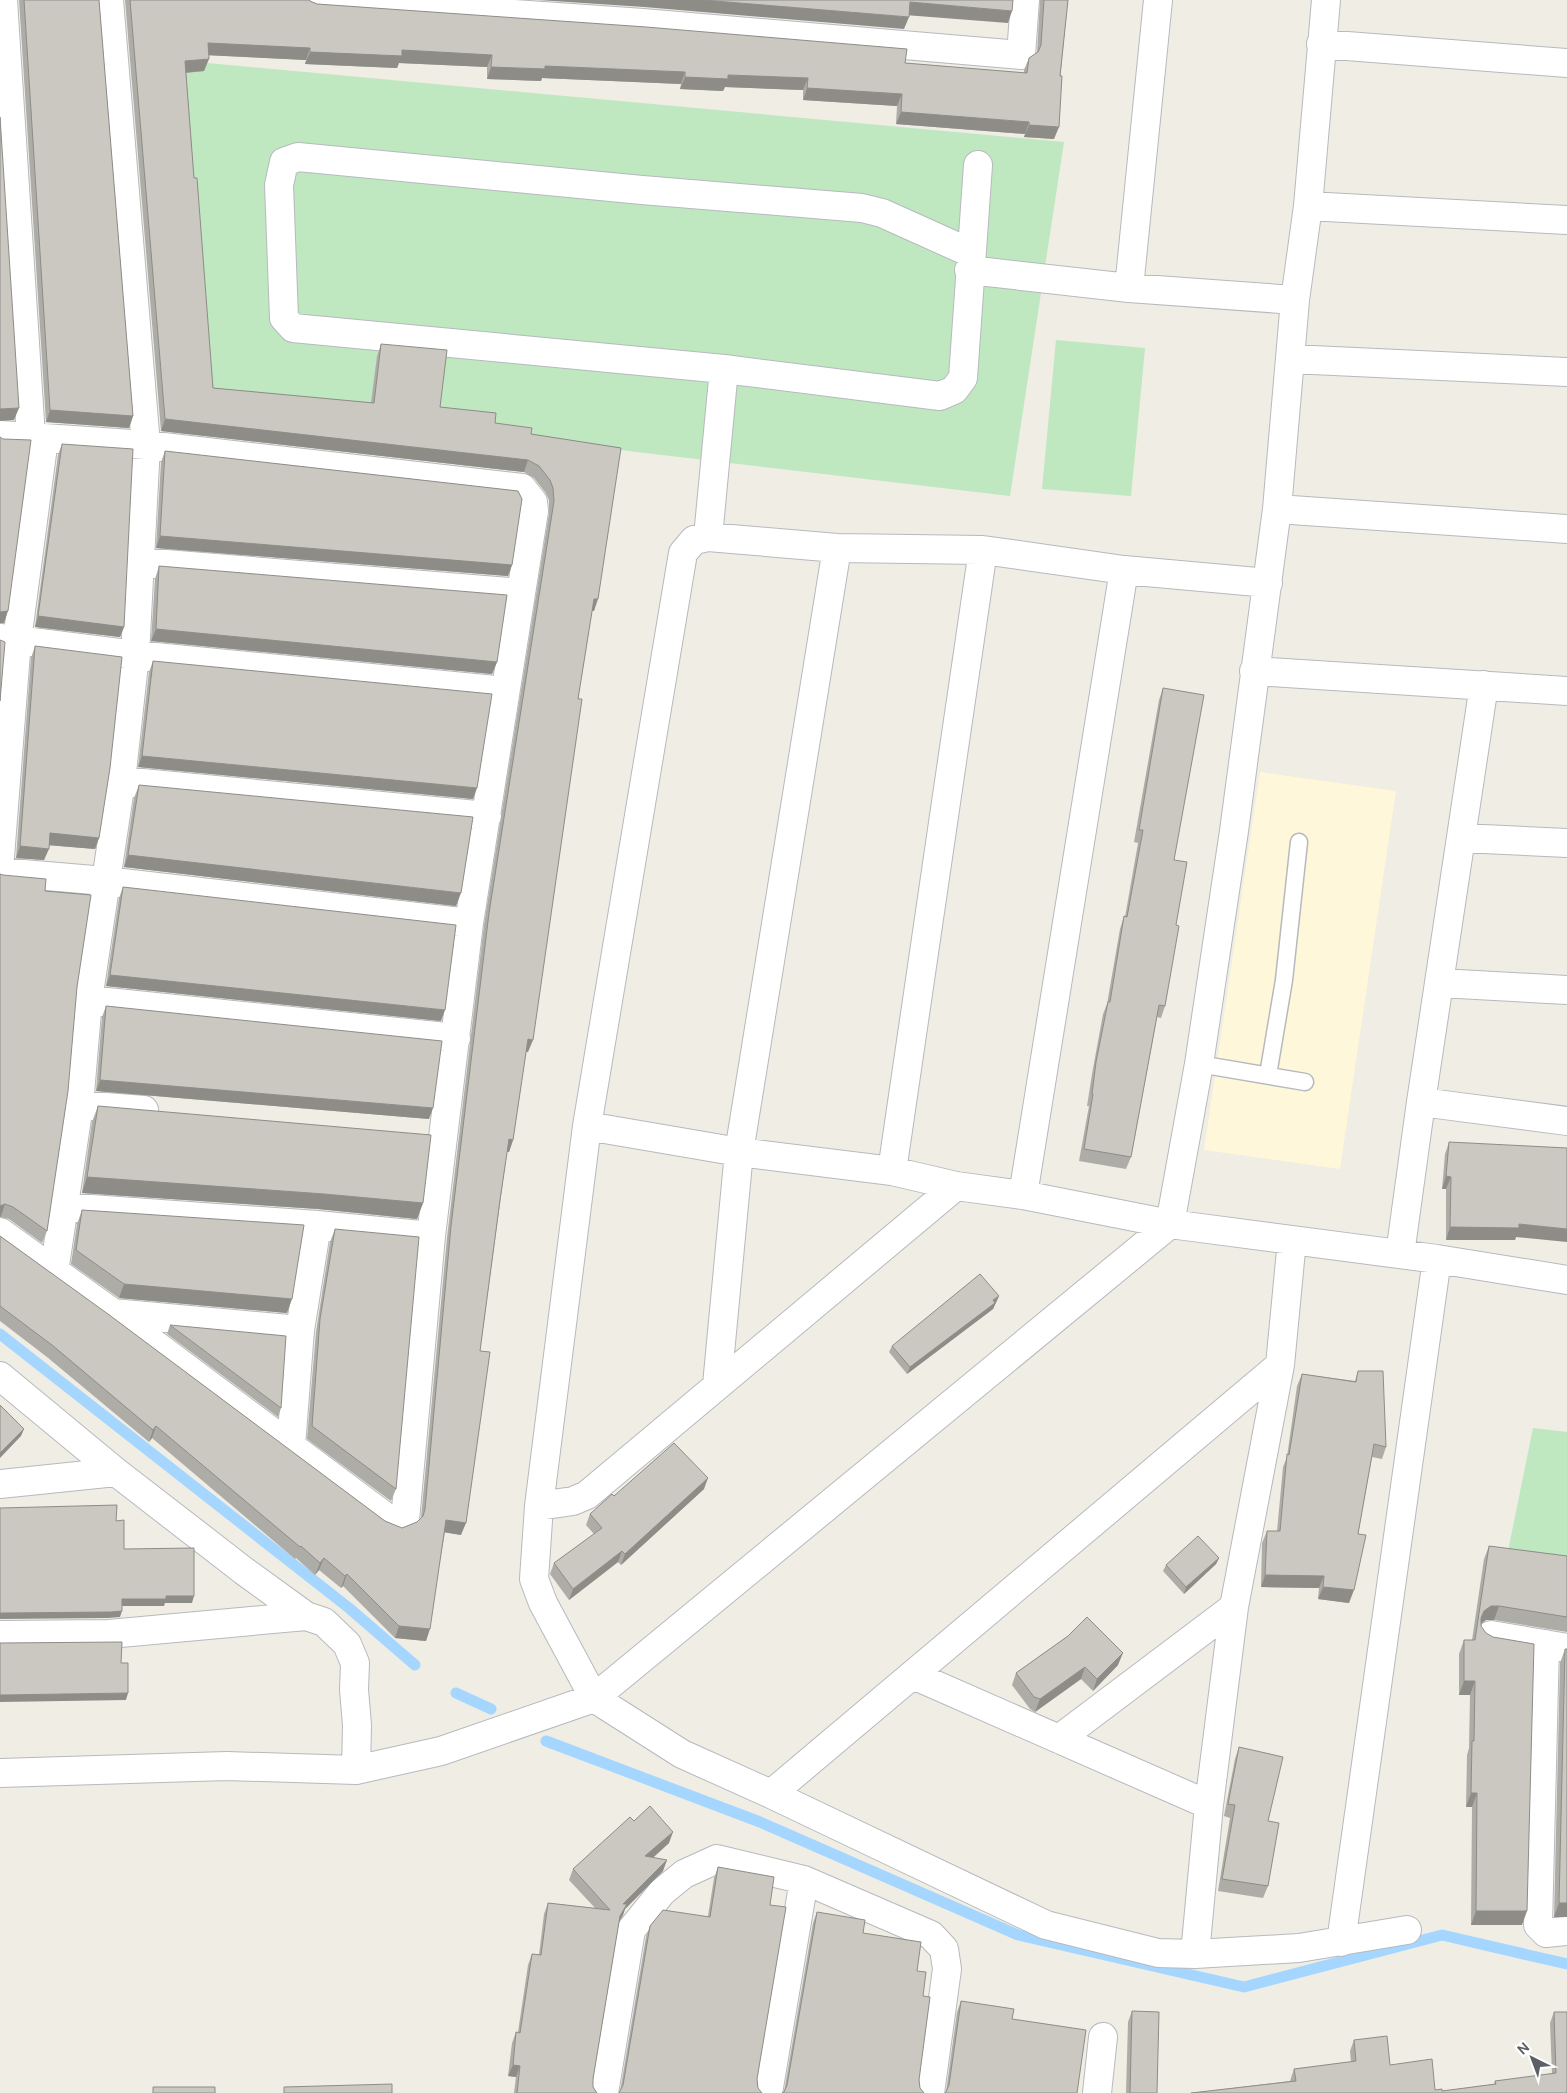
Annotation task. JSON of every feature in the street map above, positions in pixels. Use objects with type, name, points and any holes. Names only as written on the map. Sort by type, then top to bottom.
[{"type":"street","points":[[0,857],[9,639],[37,438],[4,0]]},
{"type":"street","points":[[54,1272],[80,1105],[88,1000],[104,882],[121,780],[136,655],[141,562],[146,445],[109,0]]},
{"type":"street","points":[[314,0],[644,12],[1020,55],[1025,0]]},
{"type":"street","points":[[1129,288],[1158,0]]},
{"type":"street","points":[[0,1772],[228,1766],[356,1770],[440,1750],[594,1698],[1170,1224],[1199,1064],[1233,840],[1254,671],[1278,509],[1295,300],[1308,206],[1326,0]]},
{"type":"street","points":[[1321,44],[1567,63]]},
{"type":"street","points":[[978,165],[970,262],[963,378],[954,390],[940,396],[724,369],[293,328],[284,318],[279,185],[284,162],[298,157],[642,190],[862,208],[882,213],[970,262],[1129,288],[1295,300]]},
{"type":"street","points":[[1308,206],[1567,220]]},
{"type":"street","points":[[1291,359],[1567,372]]},
{"type":"street","points":[[708,537],[724,369]]},
{"type":"street","points":[[0,434],[146,445],[522,488],[533,502],[534,511],[469,923],[456,1038],[432,1136],[431,1236],[404,1520],[398,1524],[390,1520],[113,1313],[0,1232]]},
{"type":"street","points":[[1278,509],[1567,529]]},
{"type":"street","points":[[1268,583],[1124,570],[984,550],[836,548],[708,537],[694,540],[683,553],[587,1126],[539,1506],[534,1579],[543,1604],[594,1698],[682,1754],[1046,1924],[1158,1953],[1195,1954],[1299,1948],[1407,1930]]},
{"type":"street","points":[[716,1385],[739,1152],[836,548]]},
{"type":"street","points":[[892,1171],[984,550]]},
{"type":"street","points":[[141,562],[521,593]]},
{"type":"street","points":[[1023,1195],[1124,570]]},
{"type":"street","points":[[9,639],[136,655],[505,691]]},
{"type":"street","points":[[1254,671],[1567,691]]},
{"type":"street","points":[[1400,1254],[1484,685]]},
{"type":"street","points":[[121,780],[487,816]]},
{"type":"street","points":[[1462,838],[1567,843]]},
{"type":"street","points":[[0,872],[469,923]]},
{"type":"street","points":[[1440,983],[1567,990]]},
{"type":"street","points":[[88,1000],[456,1038]]},
{"type":"street","points":[[1421,1102],[1567,1121]]},
{"type":"street","points":[[80,1105],[168,1112]]},
{"type":"street","points":[[587,1126],[739,1152],[892,1171],[956,1186],[1023,1195],[1170,1224],[1437,1259],[1567,1280]]},
{"type":"street","points":[[539,1506],[573,1501],[587,1495],[716,1385],[956,1186]]},
{"type":"street","points":[[63,1207],[431,1236]]},
{"type":"street","points":[[290,1446],[300,1330],[317,1226]]},
{"type":"street","points":[[1195,1954],[1209,1805],[1234,1606],[1280,1365],[1292,1240]]},
{"type":"street","points":[[1341,1942],[1437,1259]]},
{"type":"street","points":[[113,1313],[300,1330]]},
{"type":"street","points":[[771,1794],[1280,1365]]},
{"type":"street","points":[[0,1376],[116,1472],[244,1571],[306,1616],[324,1622],[347,1644],[355,1663],[356,1770]]},
{"type":"street","points":[[0,1484],[116,1472]]},
{"type":"street","points":[[1059,1739],[1234,1606]]},
{"type":"street","points":[[0,1636],[110,1634],[306,1616]]},
{"type":"street","points":[[1492,1635],[1556,1646],[1538,1925],[1546,1933],[1567,1931]]},
{"type":"street","points":[[913,1675],[1209,1805]]},
{"type":"street","points":[[604,2093],[631,1930],[662,1892],[684,1874],[717,1859],[804,1880],[931,1935],[944,1949],[947,1968],[930,2093]]},
{"type":"street","points":[[768,2093],[804,1880]]},
{"type":"street","points":[[1097,2093],[1103,2037]]},
{"type":"lane","points":[[1268,1075],[1284,980],[1299,842]]},
{"type":"lane","points":[[1199,1064],[1305,1082]]},
{"type":"shaded area","points":[[1260,772],[1396,791],[1340,1169],[1204,1150]]},
{"type":"green space","points":[[185,61],[1064,142],[1010,496],[204,401]]},
{"type":"green space","points":[[1056,340],[1145,348],[1131,496],[1042,489]]},
{"type":"green space","points":[[1533,1428],[1567,1432],[1567,1565],[1507,1556]]},
{"type":"building","points":[[24,0],[99,0],[133,416],[50,410]]},
{"type":"building","points":[[130,0],[309,0],[317,4],[646,27],[907,49],[905,63],[1027,73],[1029,58],[1038,52],[1041,45],[1044,0],[1068,0],[1060,76],[1062,76],[1059,127],[1029,125],[1029,122],[901,112],[902,94],[807,88],[808,78],[728,75],[728,79],[685,77],[685,72],[545,66],[545,69],[491,67],[492,55],[402,50],[402,56],[310,52],[310,48],[208,43],[209,59],[185,61],[194,178],[197,178],[213,388],[374,403],[381,344],[447,350],[440,407],[496,413],[495,423],[532,428],[531,434],[621,448],[598,599],[594,599],[578,699],[582,699],[533,1040],[528,1039],[513,1140],[509,1139],[500,1200],[480,1351],[490,1352],[466,1523],[446,1520],[430,1629],[399,1626],[347,1574],[345,1576],[324,1558],[320,1563],[156,1426],[153,1430],[52,1345],[0,1306],[0,1236],[108,1314],[385,1521],[402,1528],[417,1522],[423,1516],[451,1226],[489,913],[554,501],[553,488],[550,480],[539,466],[528,460],[165,419]]},
{"type":"building","points":[[703,0],[1013,0],[1012,11],[910,2],[909,17]]},
{"type":"building","points":[[0,117],[19,408],[0,409]]},
{"type":"building","points":[[0,437],[3,439],[31,440],[8,611],[0,612]]},
{"type":"building","points":[[62,444],[133,449],[124,627],[38,616]]},
{"type":"building","points":[[165,451],[518,491],[522,499],[512,565],[160,536]]},
{"type":"building","points":[[159,566],[507,595],[497,662],[156,629]]},
{"type":"building","points":[[0,640],[5,642],[0,701]]},
{"type":"building","points":[[35,646],[122,657],[110,768],[99,838],[50,833],[49,849],[20,846]]},
{"type":"building","points":[[153,661],[492,694],[477,788],[142,756]]},
{"type":"building","points":[[1163,688],[1204,695],[1174,860],[1187,862],[1176,925],[1179,926],[1165,1006],[1159,1005],[1131,1157],[1084,1149],[1096,1062],[1108,1002],[1110,1002],[1124,916],[1127,917],[1143,830],[1139,830]]},
{"type":"building","points":[[139,785],[473,817],[461,893],[128,855]]},
{"type":"building","points":[[0,874],[46,879],[45,891],[91,895],[77,987],[68,1091],[47,1231],[13,1207],[5,1204],[0,1206]]},
{"type":"building","points":[[123,887],[456,925],[445,1010],[110,975]]},
{"type":"building","points":[[106,1006],[442,1041],[433,1108],[100,1080]]},
{"type":"building","points":[[98,1106],[431,1135],[423,1203],[87,1177]]},
{"type":"building","points":[[1449,1142],[1567,1148],[1567,1229],[1519,1224],[1519,1228],[1450,1227],[1451,1177],[1446,1176]]},
{"type":"building","points":[[82,1210],[304,1225],[292,1299],[124,1284],[76,1250]]},
{"type":"building","points":[[335,1229],[419,1237],[396,1489],[312,1426],[320,1319]]},
{"type":"building","points":[[980,1274],[999,1296],[993,1300],[995,1303],[910,1367],[892,1346]]},
{"type":"building","points":[[170,1325],[286,1336],[281,1408]]},
{"type":"building","points":[[1358,1371],[1383,1371],[1386,1447],[1374,1444],[1358,1534],[1366,1535],[1354,1590],[1323,1587],[1324,1576],[1265,1575],[1267,1531],[1280,1531],[1287,1454],[1289,1455],[1302,1374],[1356,1382]]},
{"type":"building","points":[[0,1405],[24,1429],[0,1453]]},
{"type":"building","points":[[674,1443],[708,1478],[625,1554],[622,1551],[573,1589],[554,1563],[602,1528],[590,1514],[612,1494],[614,1496]]},
{"type":"building","points":[[117,1505],[116,1521],[124,1520],[124,1549],[194,1548],[194,1596],[166,1596],[166,1599],[122,1599],[122,1611],[111,1612],[0,1613],[0,1508]]},
{"type":"building","points":[[1198,1536],[1219,1558],[1186,1587],[1166,1565]]},
{"type":"building","points":[[1489,1546],[1567,1556],[1567,1617],[1491,1606],[1484,1611],[1481,1618],[1481,1626],[1486,1633],[1493,1637],[1534,1644],[1527,1911],[1476,1911],[1477,1793],[1471,1793],[1475,1681],[1464,1681],[1464,1640],[1475,1640]]},
{"type":"building","points":[[1087,1617],[1123,1653],[1097,1679],[1085,1667],[1040,1699],[1034,1697],[1016,1673],[1068,1636]]},
{"type":"building","points":[[122,1642],[121,1663],[128,1663],[128,1693],[0,1695],[0,1643]]},
{"type":"building","points":[[1565,1649],[1567,1649],[1567,1903],[1559,1903]]},
{"type":"building","points":[[1239,1747],[1283,1757],[1268,1821],[1279,1823],[1268,1886],[1222,1879],[1235,1805],[1228,1804]]},
{"type":"building","points":[[650,1806],[673,1832],[645,1856],[667,1860],[623,1904],[627,1904],[620,1916],[593,2079],[593,2087],[597,2093],[517,2093],[520,2066],[513,2065],[516,2032],[520,2033],[532,1954],[541,1955],[548,1903],[610,1910],[573,1869],[630,1817],[634,1821]]},
{"type":"building","points":[[718,1867],[774,1877],[770,1905],[786,1907],[757,2079],[758,2088],[762,2093],[619,2093],[623,2085],[650,1926],[663,1910],[710,1917]]},
{"type":"building","points":[[817,1912],[865,1920],[863,1933],[921,1942],[917,1971],[926,1972],[923,1996],[930,1997],[919,2080],[920,2088],[924,2093],[782,2093],[787,2085]]},
{"type":"building","points":[[961,2001],[1014,2009],[1012,2019],[1086,2030],[1077,2093],[945,2093],[949,2085]]},
{"type":"building","points":[[1132,2011],[1159,2012],[1157,2093],[1130,2093]]},
{"type":"building","points":[[1554,2012],[1567,2012],[1567,2093],[1191,2093],[1296,2081],[1294,2069],[1356,2061],[1354,2040],[1387,2036],[1390,2065],[1432,2059],[1435,2090],[1442,2089],[1442,2091],[1496,2084],[1495,2081],[1556,2073]]},
{"type":"building","points":[[392,2084],[392,2093],[284,2093],[284,2087]]},
{"type":"building","points":[[153,2087],[215,2087],[215,2093],[153,2093]]},
{"type":"waterway","points":[[0,1334],[349,1608],[415,1665]]},
{"type":"waterway","points":[[456,1693],[491,1709]]},
{"type":"waterway","points":[[546,1741],[760,1822],[1018,1935],[1244,1987],[1442,1935],[1567,1964]]}]
